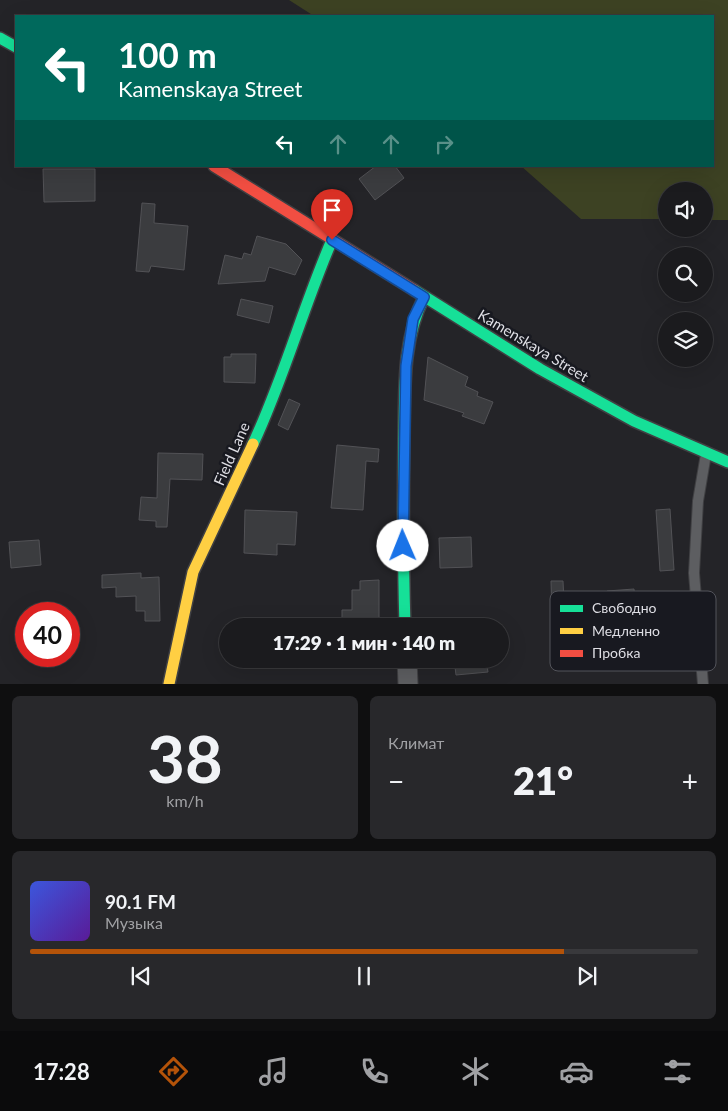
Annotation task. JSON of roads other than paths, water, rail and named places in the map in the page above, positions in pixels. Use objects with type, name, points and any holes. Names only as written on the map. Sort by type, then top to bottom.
[{"type":"street","points":[[0,38],[15,46]]},
{"type":"street","name":"Kamenskaya Street","points":[[216,167],[540,369],[634,421],[728,462]]},
{"type":"street","name":"Field Lane","points":[[169,684],[193,572],[256,437],[284,369],[310,292],[332,240]]},
{"type":"street","points":[[405,618],[402,530],[406,366],[413,319],[424,297]]},
{"type":"street","points":[[407,668],[408,684]]},
{"type":"lane","points":[[695,591],[694,573],[698,501],[706,454]]},
{"type":"lane","points":[[702,671],[703,684]]}]
